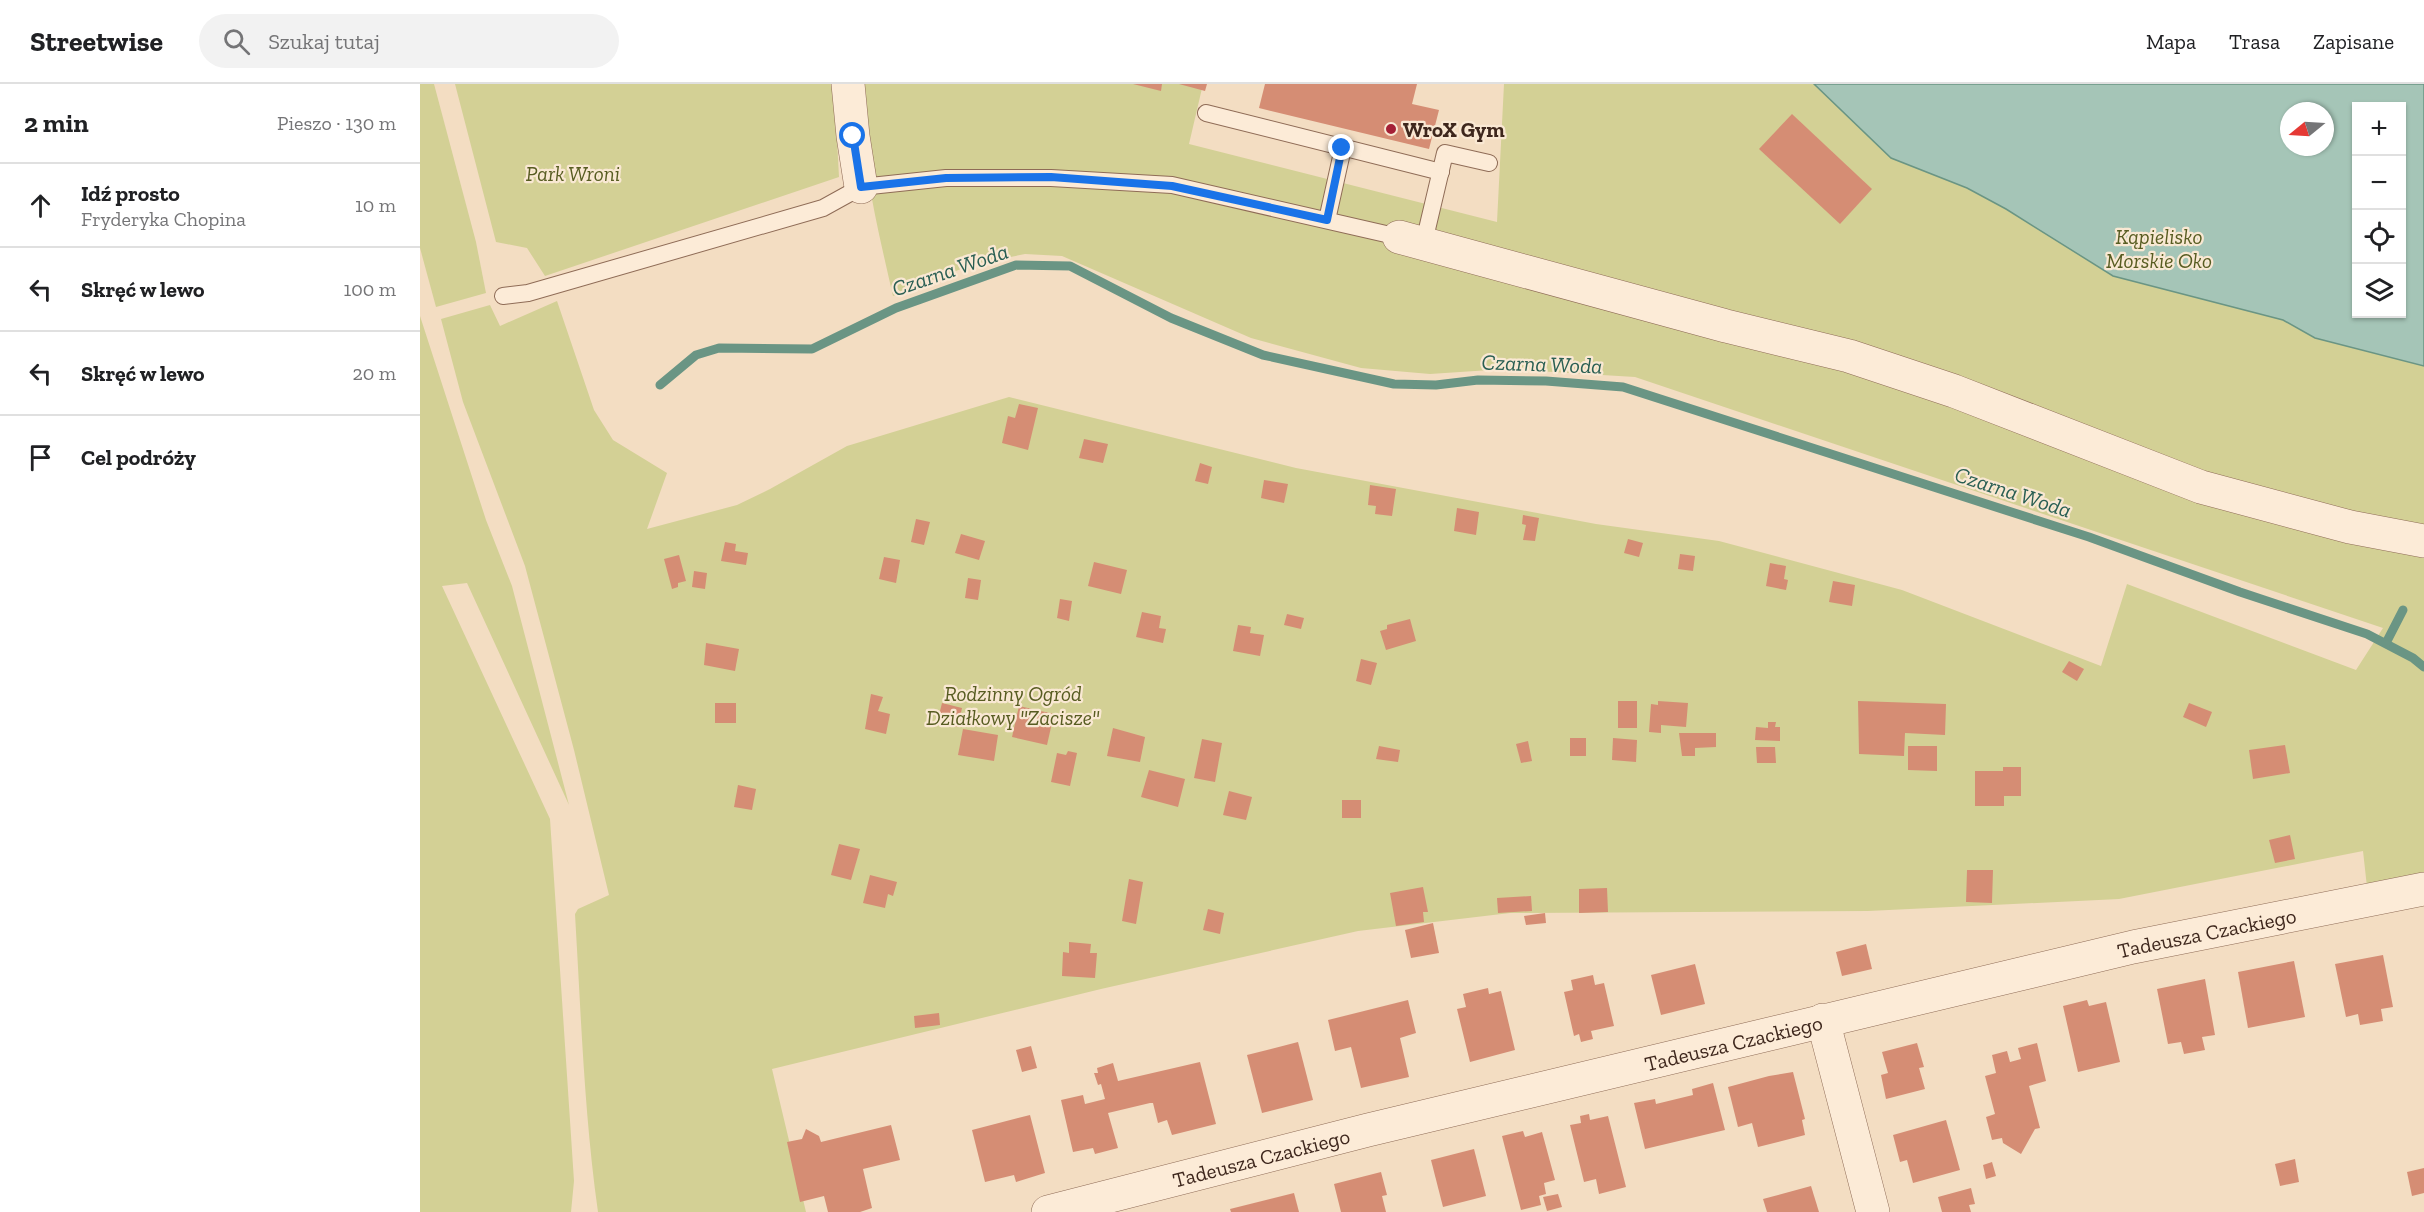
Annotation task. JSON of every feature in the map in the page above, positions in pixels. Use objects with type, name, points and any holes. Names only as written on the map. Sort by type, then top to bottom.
[{"type":"street","points":[[848,84],[861,187]]},
{"type":"street","points":[[1412,240],[1849,356],[1954,391],[2201,487],[2350,527],[2424,541]]},
{"type":"street","name":"Tadeusza Czackiego","points":[[1048,1212],[1368,1130],[2144,944],[2424,889]]},
{"type":"street","points":[[1823,1020],[1873,1212]]},
{"type":"lane","points":[[1206,113],[1441,172]]},
{"type":"lane","points":[[1327,220],[1342,148]]},
{"type":"lane","points":[[502,296],[528,293],[823,208],[861,187],[946,178],[1051,177],[1172,186],[1412,240],[1441,172],[1445,153],[1489,163]]},
{"type":"green space","points":[[420,84],[434,84],[476,242],[486,293],[436,307],[420,248]]},
{"type":"green space","name":"Park Wroni","points":[[455,84],[834,84],[839,177],[545,276],[527,248],[496,242]]},
{"type":"green space","points":[[860,84],[1203,84],[1189,144],[1497,222],[1504,84],[2424,84],[2424,875],[2367,887],[2363,851],[2119,899],[1868,911],[1510,913],[1358,931],[1101,989],[772,1069],[806,1212],[598,1212],[586,1101],[575,914],[578,909],[609,895],[574,750],[525,566],[463,402],[441,319],[490,305],[500,326],[557,301],[594,410],[613,440],[667,473],[647,529],[737,505],[847,446],[1009,397],[1296,468],[1596,524],[1719,541],[1902,590],[2101,666],[2127,584],[2356,670],[2383,628],[1635,377],[1505,369],[1430,374],[1361,368],[1251,338],[1062,256],[1025,254],[971,265],[893,296],[870,191],[863,138]]},
{"type":"green space","points":[[420,316],[486,520],[512,586],[569,805],[467,583],[442,586],[550,819],[574,1181],[571,1212],[420,1212]]},
{"type":"shaded area","points":[[1814,84],[2424,84],[2424,366],[2315,338],[2283,320],[2113,276],[2006,209],[1967,188],[1891,158]]},
{"type":"building","points":[[1133,84],[1162,84],[1161,91]]},
{"type":"building","points":[[1179,84],[1207,84],[1205,91]]},
{"type":"building","name":"WroX Gym","points":[[1265,84],[1417,84],[1412,104],[1439,110],[1429,149],[1259,108]]},
{"type":"building","points":[[1792,114],[1872,189],[1840,224],[1759,149]]},
{"type":"building","points":[[1019,404],[1038,408],[1028,450],[1002,443],[1008,416],[1015,418]]},
{"type":"building","points":[[1084,439],[1108,444],[1103,463],[1079,458]]},
{"type":"building","points":[[1200,463],[1212,467],[1208,484],[1195,481]]},
{"type":"building","points":[[1264,480],[1288,484],[1284,503],[1261,498]]},
{"type":"building","points":[[1370,485],[1396,489],[1392,516],[1375,514],[1376,506],[1368,505]]},
{"type":"building","points":[[1457,508],[1479,512],[1476,535],[1454,531]]},
{"type":"building","points":[[1523,515],[1539,518],[1535,541],[1523,540],[1526,525],[1522,524]]},
{"type":"building","points":[[916,519],[930,522],[924,545],[911,542]]},
{"type":"building","points":[[961,534],[985,541],[979,560],[955,553]]},
{"type":"building","points":[[1628,539],[1643,543],[1639,557],[1624,553]]},
{"type":"building","points":[[725,542],[736,544],[735,551],[748,553],[746,565],[721,561]]},
{"type":"building","points":[[1680,554],[1695,556],[1693,571],[1678,569]]},
{"type":"building","points":[[679,555],[686,581],[678,583],[678,587],[672,589],[664,559]]},
{"type":"building","points":[[884,557],[900,560],[896,583],[879,579]]},
{"type":"building","points":[[1094,562],[1127,570],[1121,594],[1088,586]]},
{"type":"building","points":[[1770,563],[1786,566],[1784,579],[1788,580],[1786,590],[1766,586]]},
{"type":"building","points":[[694,571],[707,573],[705,589],[692,587]]},
{"type":"building","points":[[968,578],[981,580],[978,600],[965,598]]},
{"type":"building","points":[[1833,581],[1855,585],[1852,606],[1829,602]]},
{"type":"building","points":[[1060,599],[1072,601],[1069,621],[1057,618]]},
{"type":"building","points":[[1142,612],[1161,616],[1159,628],[1166,629],[1163,643],[1136,637]]},
{"type":"building","points":[[1287,614],[1304,618],[1301,629],[1284,625]]},
{"type":"building","points":[[1410,619],[1416,641],[1386,650],[1380,631],[1387,629],[1387,625]]},
{"type":"building","points":[[1238,625],[1251,627],[1250,633],[1264,635],[1260,656],[1233,651]]},
{"type":"building","points":[[706,643],[739,649],[735,671],[704,665]]},
{"type":"building","points":[[1361,659],[1377,663],[1371,685],[1356,681]]},
{"type":"building","points":[[2069,661],[2084,669],[2077,681],[2062,672]]},
{"type":"building","points":[[871,694],[883,697],[878,711],[890,714],[886,734],[865,729]]},
{"type":"building","points":[[1618,701],[1637,701],[1637,728],[1618,728]]},
{"type":"building","points":[[1658,701],[1688,703],[1686,727],[1661,725],[1661,733],[1649,732],[1651,704],[1658,705]]},
{"type":"building","points":[[1858,701],[1946,704],[1945,735],[1905,733],[1904,756],[1859,754]]},
{"type":"building","points":[[715,703],[736,703],[736,723],[715,723]]},
{"type":"building","points":[[942,703],[962,708],[958,727],[937,723]]},
{"type":"building","points":[[2189,703],[2212,712],[2206,727],[2183,717]]},
{"type":"building","points":[[1019,706],[1054,714],[1047,745],[1012,737]]},
{"type":"building","points":[[1768,722],[1776,722],[1775,727],[1780,727],[1780,741],[1755,740],[1756,727],[1768,728]]},
{"type":"building","points":[[1113,728],[1145,737],[1140,762],[1107,756]]},
{"type":"building","points":[[963,729],[998,735],[994,761],[958,755]]},
{"type":"building","points":[[1679,733],[1716,733],[1716,747],[1695,748],[1695,756],[1682,756]]},
{"type":"building","points":[[1570,738],[1586,738],[1586,756],[1570,756]]},
{"type":"building","points":[[1613,738],[1637,740],[1636,762],[1612,760]]},
{"type":"building","points":[[1202,739],[1222,743],[1215,782],[1194,778]]},
{"type":"building","points":[[1528,741],[1532,761],[1521,763],[1516,744]]},
{"type":"building","points":[[2285,745],[2290,773],[2253,779],[2249,750]]},
{"type":"building","points":[[1379,746],[1400,750],[1398,762],[1376,759]]},
{"type":"building","points":[[1908,746],[1937,746],[1937,771],[1908,770]]},
{"type":"building","points":[[1756,747],[1775,747],[1776,763],[1757,763]]},
{"type":"building","points":[[1068,751],[1077,753],[1070,786],[1051,782],[1057,753],[1066,755]]},
{"type":"building","points":[[2003,767],[2021,767],[2021,796],[2004,796],[2004,806],[1975,806],[1975,771],[2003,771]]},
{"type":"building","points":[[1149,770],[1185,779],[1178,807],[1141,797]]},
{"type":"building","points":[[738,785],[756,789],[752,810],[734,807]]},
{"type":"building","points":[[1229,791],[1252,797],[1246,820],[1223,815]]},
{"type":"building","points":[[1342,800],[1361,800],[1361,818],[1342,818]]},
{"type":"building","points":[[2290,835],[2295,859],[2275,863],[2269,840]]},
{"type":"building","points":[[839,844],[860,849],[851,880],[831,875]]},
{"type":"building","points":[[1967,870],[1993,870],[1992,903],[1966,902]]},
{"type":"building","points":[[870,875],[897,882],[893,896],[888,894],[885,908],[863,903]]},
{"type":"building","points":[[1129,879],[1143,882],[1136,924],[1122,921]]},
{"type":"building","points":[[1423,887],[1428,912],[1423,912],[1424,922],[1396,926],[1390,893]]},
{"type":"building","points":[[1607,888],[1608,912],[1579,913],[1579,889]]},
{"type":"building","points":[[1531,896],[1532,911],[1498,913],[1497,898]]},
{"type":"building","points":[[1208,909],[1224,913],[1220,934],[1203,930]]},
{"type":"building","points":[[1545,913],[1546,923],[1526,925],[1524,916]]},
{"type":"building","points":[[1433,923],[1439,953],[1411,958],[1405,930]]},
{"type":"building","points":[[1069,942],[1091,944],[1090,953],[1097,953],[1095,978],[1062,976],[1063,952],[1069,953]]},
{"type":"building","points":[[1866,944],[1872,969],[1842,976],[1836,952]]},
{"type":"building","points":[[2383,955],[2393,1007],[2381,1009],[2383,1021],[2360,1025],[2358,1014],[2346,1017],[2335,964]]},
{"type":"building","points":[[2294,961],[2305,1017],[2248,1028],[2238,972]]},
{"type":"building","points":[[1695,964],[1705,1004],[1661,1015],[1651,975]]},
{"type":"building","points":[[1593,975],[1595,985],[1604,983],[1614,1026],[1591,1031],[1593,1039],[1581,1042],[1579,1034],[1574,1036],[1564,992],[1573,990],[1571,980]]},
{"type":"building","points":[[2205,979],[2215,1035],[2202,1037],[2205,1050],[2184,1054],[2181,1042],[2168,1044],[2157,989]]},
{"type":"building","points":[[1488,988],[1489,994],[1501,991],[1515,1050],[1470,1062],[1457,1009],[1466,1007],[1463,994]]},
{"type":"building","points":[[1408,1000],[1416,1033],[1400,1038],[1409,1077],[1361,1088],[1351,1047],[1335,1051],[1328,1020]]},
{"type":"building","points":[[2087,1000],[2089,1006],[2106,1002],[2120,1062],[2078,1072],[2063,1006]]},
{"type":"building","points":[[939,1013],[940,1025],[915,1028],[914,1016]]},
{"type":"building","points":[[1298,1042],[1313,1100],[1262,1113],[1247,1055]]},
{"type":"building","points":[[1917,1043],[1924,1067],[1919,1068],[1925,1089],[1886,1099],[1881,1075],[1888,1073],[1882,1052]]},
{"type":"building","points":[[2037,1043],[2046,1081],[2029,1086],[2040,1128],[2035,1129],[2021,1154],[2003,1143],[2002,1138],[1992,1140],[1986,1117],[1995,1114],[1985,1076],[1996,1073],[1992,1055],[2007,1051],[2010,1062],[2021,1059],[2018,1048]]},
{"type":"building","points":[[1031,1046],[1037,1068],[1022,1072],[1016,1050]]},
{"type":"building","points":[[1200,1062],[1216,1124],[1172,1135],[1167,1120],[1158,1123],[1153,1103],[1150,1103],[1108,1113],[1118,1148],[1095,1154],[1093,1148],[1073,1152],[1061,1100],[1083,1095],[1085,1104],[1105,1099],[1101,1084],[1098,1085],[1094,1073],[1098,1073],[1097,1068],[1113,1063],[1118,1081]]},
{"type":"building","points":[[1793,1072],[1805,1119],[1802,1120],[1805,1135],[1758,1147],[1752,1123],[1738,1127],[1728,1087]]},
{"type":"building","points":[[1713,1083],[1725,1130],[1645,1149],[1634,1103],[1655,1099],[1656,1104],[1693,1095],[1692,1089]]},
{"type":"building","points":[[1589,1114],[1590,1120],[1608,1116],[1626,1187],[1599,1194],[1596,1179],[1584,1182],[1570,1125],[1581,1123],[1580,1116]]},
{"type":"building","points":[[1030,1115],[1045,1173],[1016,1182],[1014,1175],[985,1182],[972,1130]]},
{"type":"building","points":[[1946,1120],[1960,1170],[1913,1183],[1907,1160],[1900,1162],[1893,1135]]},
{"type":"building","points":[[891,1125],[900,1160],[863,1169],[872,1208],[860,1212],[828,1212],[824,1196],[800,1202],[787,1142],[802,1139],[806,1129],[819,1136],[821,1142]]},
{"type":"building","points":[[1523,1131],[1525,1137],[1542,1132],[1555,1180],[1544,1183],[1546,1194],[1539,1196],[1541,1205],[1521,1210],[1502,1136]]},
{"type":"building","points":[[1474,1149],[1486,1196],[1443,1207],[1431,1160]]},
{"type":"building","points":[[2295,1159],[2299,1182],[2280,1186],[2275,1164]]},
{"type":"building","points":[[1992,1162],[1996,1176],[1986,1179],[1983,1165]]},
{"type":"building","points":[[2424,1168],[2424,1193],[2412,1196],[2407,1172]]},
{"type":"building","points":[[1381,1172],[1387,1195],[1382,1196],[1386,1212],[1341,1212],[1334,1184]]},
{"type":"building","points":[[1811,1186],[1819,1212],[1767,1212],[1763,1199]]},
{"type":"building","points":[[1971,1188],[1975,1204],[1969,1205],[1971,1212],[1942,1212],[1938,1197]]},
{"type":"building","points":[[1294,1193],[1299,1212],[1231,1212],[1230,1209]]},
{"type":"building","points":[[1558,1194],[1562,1207],[1547,1211],[1543,1197]]},
{"type":"waterway","name":"Czarna Woda","points":[[660,385],[696,355],[719,348],[812,349],[896,308],[1016,265],[1070,266],[1171,318],[1263,355],[1394,384],[1436,385],[1478,380],[1546,381],[1623,387],[2089,537],[2240,592],[2367,634],[2413,658],[2424,667]]},
{"type":"waterway","points":[[2386,643],[2403,610]]},
{"type":"place","name":"WroX Gym","points":[[1391,129]]},
{"type":"route","points":[[853,136],[861,187],[946,178],[1051,177],[1172,186],[1327,220],[1342,148]]},
{"type":"park label","name":"Kąpielisko Morskie Oko","points":[[2159,248]]},
{"type":"park label","name":"Rodzinny Ogród Działkowy \"Zacisze\"","points":[[1013,705]]}]
